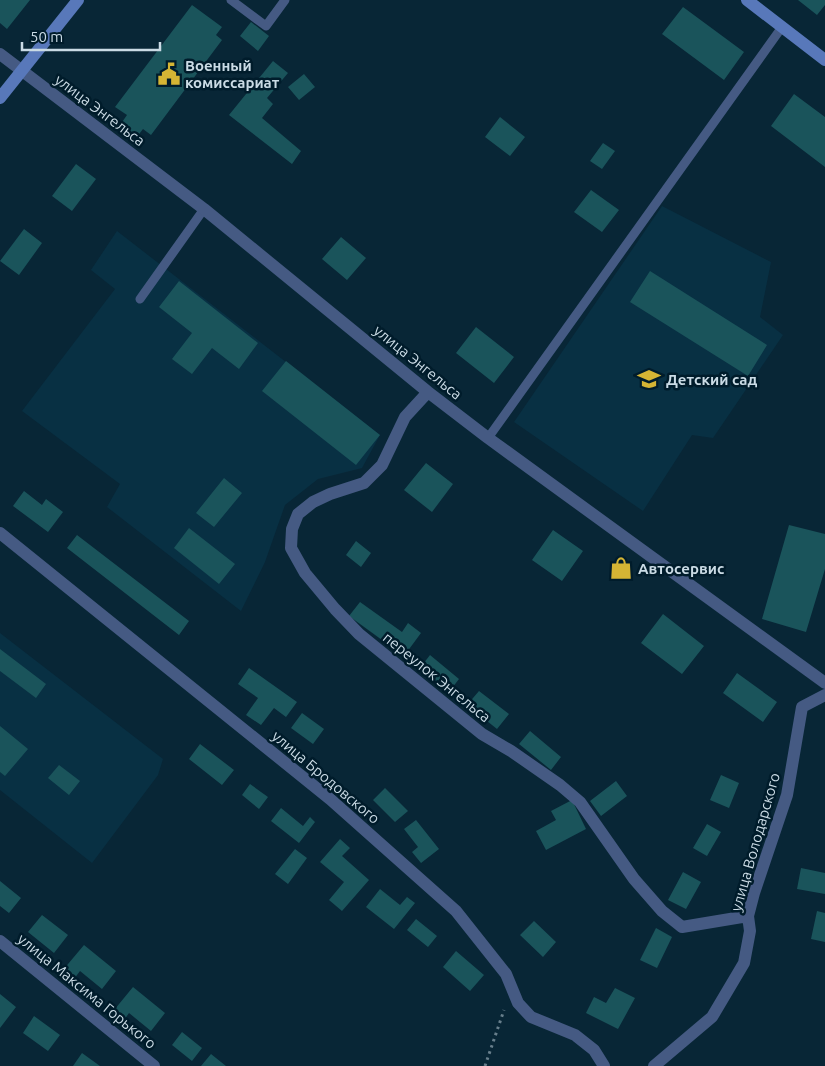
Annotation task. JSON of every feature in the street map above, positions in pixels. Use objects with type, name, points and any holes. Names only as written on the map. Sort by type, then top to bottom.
[{"type":"main road","points":[[0,98],[78,0]]},
{"type":"main road","points":[[747,0],[825,60]]},
{"type":"street","name":"улица Энгельса","points":[[0,54],[204,209],[428,392],[488,438],[825,683]]},
{"type":"street","name":"переулок Энгельса","points":[[428,392],[405,417],[382,465],[364,484],[330,494],[313,502],[298,514],[292,528],[291,548],[305,573],[359,634],[482,734],[552,779],[580,802],[634,879],[662,911],[682,927],[748,916]]},
{"type":"street","name":"улица Бродовского","points":[[0,533],[330,798],[456,911],[506,974],[518,1003],[531,1017],[575,1035],[594,1050],[604,1066]]},
{"type":"street","name":"улица Володарского","points":[[654,1066],[712,1016],[744,963],[750,931],[748,916],[787,795],[802,707],[825,695]]},
{"type":"street","name":"улица Максима Горького","points":[[0,941],[154,1066]]},
{"type":"lane","points":[[231,0],[266,26],[285,0]]},
{"type":"lane","points":[[488,438],[782,26]]},
{"type":"lane","points":[[140,299],[204,209]]},
{"type":"path","points":[[485,1066],[504,1012],[504,1002]]},
{"type":"shaded area","name":"Детский сад","points":[[662,206],[771,262],[760,317],[783,335],[713,438],[692,435],[643,511],[514,422]]},
{"type":"shaded area","points":[[117,231],[380,435],[362,468],[318,479],[285,505],[265,562],[241,611],[107,507],[120,484],[22,411],[115,289],[91,270]]},
{"type":"shaded area","points":[[0,633],[163,759],[158,775],[92,863],[0,790]]},
{"type":"building","points":[[0,0],[30,0],[7,29],[0,23]]},
{"type":"building","points":[[798,0],[825,0],[825,5],[817,15]]},
{"type":"building","name":"Военный комиссариат","points":[[192,5],[222,27],[216,35],[222,40],[151,135],[143,129],[136,138],[120,125],[127,115],[115,107]]},
{"type":"building","points":[[683,7],[744,52],[724,80],[662,34]]},
{"type":"building","points":[[251,22],[269,36],[258,51],[240,36]]},
{"type":"building","points":[[273,61],[288,73],[267,98],[273,104],[262,118],[301,151],[292,164],[229,115]]},
{"type":"building","points":[[304,74],[315,87],[299,100],[288,87]]},
{"type":"building","points":[[794,94],[825,117],[825,167],[771,126]]},
{"type":"building","points":[[500,117],[525,137],[510,156],[485,137]]},
{"type":"building","points":[[603,143],[615,151],[602,169],[590,161]]},
{"type":"building","points":[[76,164],[96,179],[72,211],[52,196]]},
{"type":"building","points":[[591,190],[619,210],[602,232],[574,212]]},
{"type":"building","points":[[24,229],[42,243],[19,275],[0,261]]},
{"type":"building","points":[[341,237],[366,258],[347,280],[322,259]]},
{"type":"building","points":[[650,271],[767,345],[748,376],[630,302]]},
{"type":"building","points":[[179,281],[258,343],[239,369],[212,348],[192,374],[172,359],[192,333],[159,307]]},
{"type":"building","points":[[476,327],[514,357],[494,383],[456,353]]},
{"type":"building","points":[[286,361],[380,435],[356,465],[262,391]]},
{"type":"building","points":[[426,463],[453,484],[432,512],[404,490]]},
{"type":"building","points":[[224,478],[242,493],[214,527],[196,513]]},
{"type":"building","points":[[24,491],[42,505],[46,499],[63,512],[48,532],[13,506]]},
{"type":"building","points":[[789,525],[825,534],[825,569],[806,632],[762,619]]},
{"type":"building","points":[[189,528],[235,564],[219,584],[174,548]]},
{"type":"building","points":[[553,530],[583,551],[562,581],[532,560]]},
{"type":"building","points":[[77,535],[189,621],[179,635],[67,548]]},
{"type":"building","points":[[356,541],[371,553],[361,567],[346,555]]},
{"type":"building","points":[[360,602],[402,632],[408,623],[421,633],[404,656],[349,616]]},
{"type":"building","points":[[663,614],[704,646],[682,674],[641,643]]},
{"type":"building","points":[[0,649],[46,684],[36,698],[0,671]]},
{"type":"building","points":[[430,655],[459,679],[449,692],[420,668]]},
{"type":"building","points":[[249,668],[297,702],[286,717],[274,708],[261,725],[246,715],[258,698],[238,684]]},
{"type":"building","points":[[737,673],[777,702],[763,722],[723,693]]},
{"type":"building","points":[[479,691],[509,714],[497,729],[467,705]]},
{"type":"building","points":[[302,713],[324,729],[313,744],[291,728]]},
{"type":"building","points":[[0,726],[28,749],[5,776],[0,772]]},
{"type":"building","points":[[530,731],[561,757],[551,770],[519,744]]},
{"type":"building","points":[[200,744],[234,770],[222,785],[189,759]]},
{"type":"building","points":[[59,765],[80,781],[69,795],[48,778]]},
{"type":"building","points":[[721,775],[739,783],[729,808],[710,800]]},
{"type":"building","points":[[616,781],[627,796],[601,816],[590,801]]},
{"type":"building","points":[[250,784],[268,797],[259,809],[242,795]]},
{"type":"building","points":[[385,788],[408,811],[395,822],[373,800]]},
{"type":"building","points":[[572,800],[586,829],[546,850],[536,831],[556,820],[551,811]]},
{"type":"building","points":[[281,808],[303,826],[310,817],[315,822],[299,843],[271,821]]},
{"type":"building","points":[[416,820],[439,849],[421,863],[412,852],[418,847],[404,829]]},
{"type":"building","points":[[707,824],[721,832],[707,856],[693,848]]},
{"type":"building","points":[[340,839],[350,848],[342,856],[369,880],[342,911],[329,900],[344,882],[320,862]]},
{"type":"building","points":[[295,849],[307,858],[288,884],[275,874]]},
{"type":"building","points":[[801,868],[825,873],[825,894],[797,889]]},
{"type":"building","points":[[683,872],[701,882],[686,909],[668,900]]},
{"type":"building","points":[[0,881],[21,898],[9,913],[0,906]]},
{"type":"building","points":[[380,889],[400,905],[407,897],[415,903],[394,929],[366,907]]},
{"type":"building","points":[[817,911],[825,913],[825,942],[811,939]]},
{"type":"building","points":[[42,915],[68,935],[54,953],[28,932]]},
{"type":"building","points":[[416,919],[437,936],[428,947],[407,930]]},
{"type":"building","points":[[534,921],[556,942],[543,957],[520,935]]},
{"type":"building","points":[[656,928],[672,937],[657,968],[640,960]]},
{"type":"building","points":[[84,945],[116,971],[102,989],[80,971],[74,979],[63,970]]},
{"type":"building","points":[[456,951],[484,975],[470,991],[443,967]]},
{"type":"building","points":[[133,987],[165,1013],[151,1031],[129,1013],[122,1023],[110,1015]]},
{"type":"building","points":[[615,988],[635,998],[618,1029],[586,1013],[594,997],[606,1003]]},
{"type":"building","points":[[0,994],[16,1007],[0,1028]]},
{"type":"building","points":[[34,1016],[60,1035],[48,1051],[23,1033]]},
{"type":"building","points":[[182,1032],[202,1048],[192,1061],[172,1045]]},
{"type":"building","points":[[82,1053],[100,1066],[73,1066]]},
{"type":"building","points":[[211,1054],[226,1066],[201,1066]]},
{"type":"place","name":"Военный комиссариат","points":[[169,74]]},
{"type":"place","name":"Детский сад","points":[[649,379]]},
{"type":"place","name":"Автосервис","points":[[621,568]]}]
